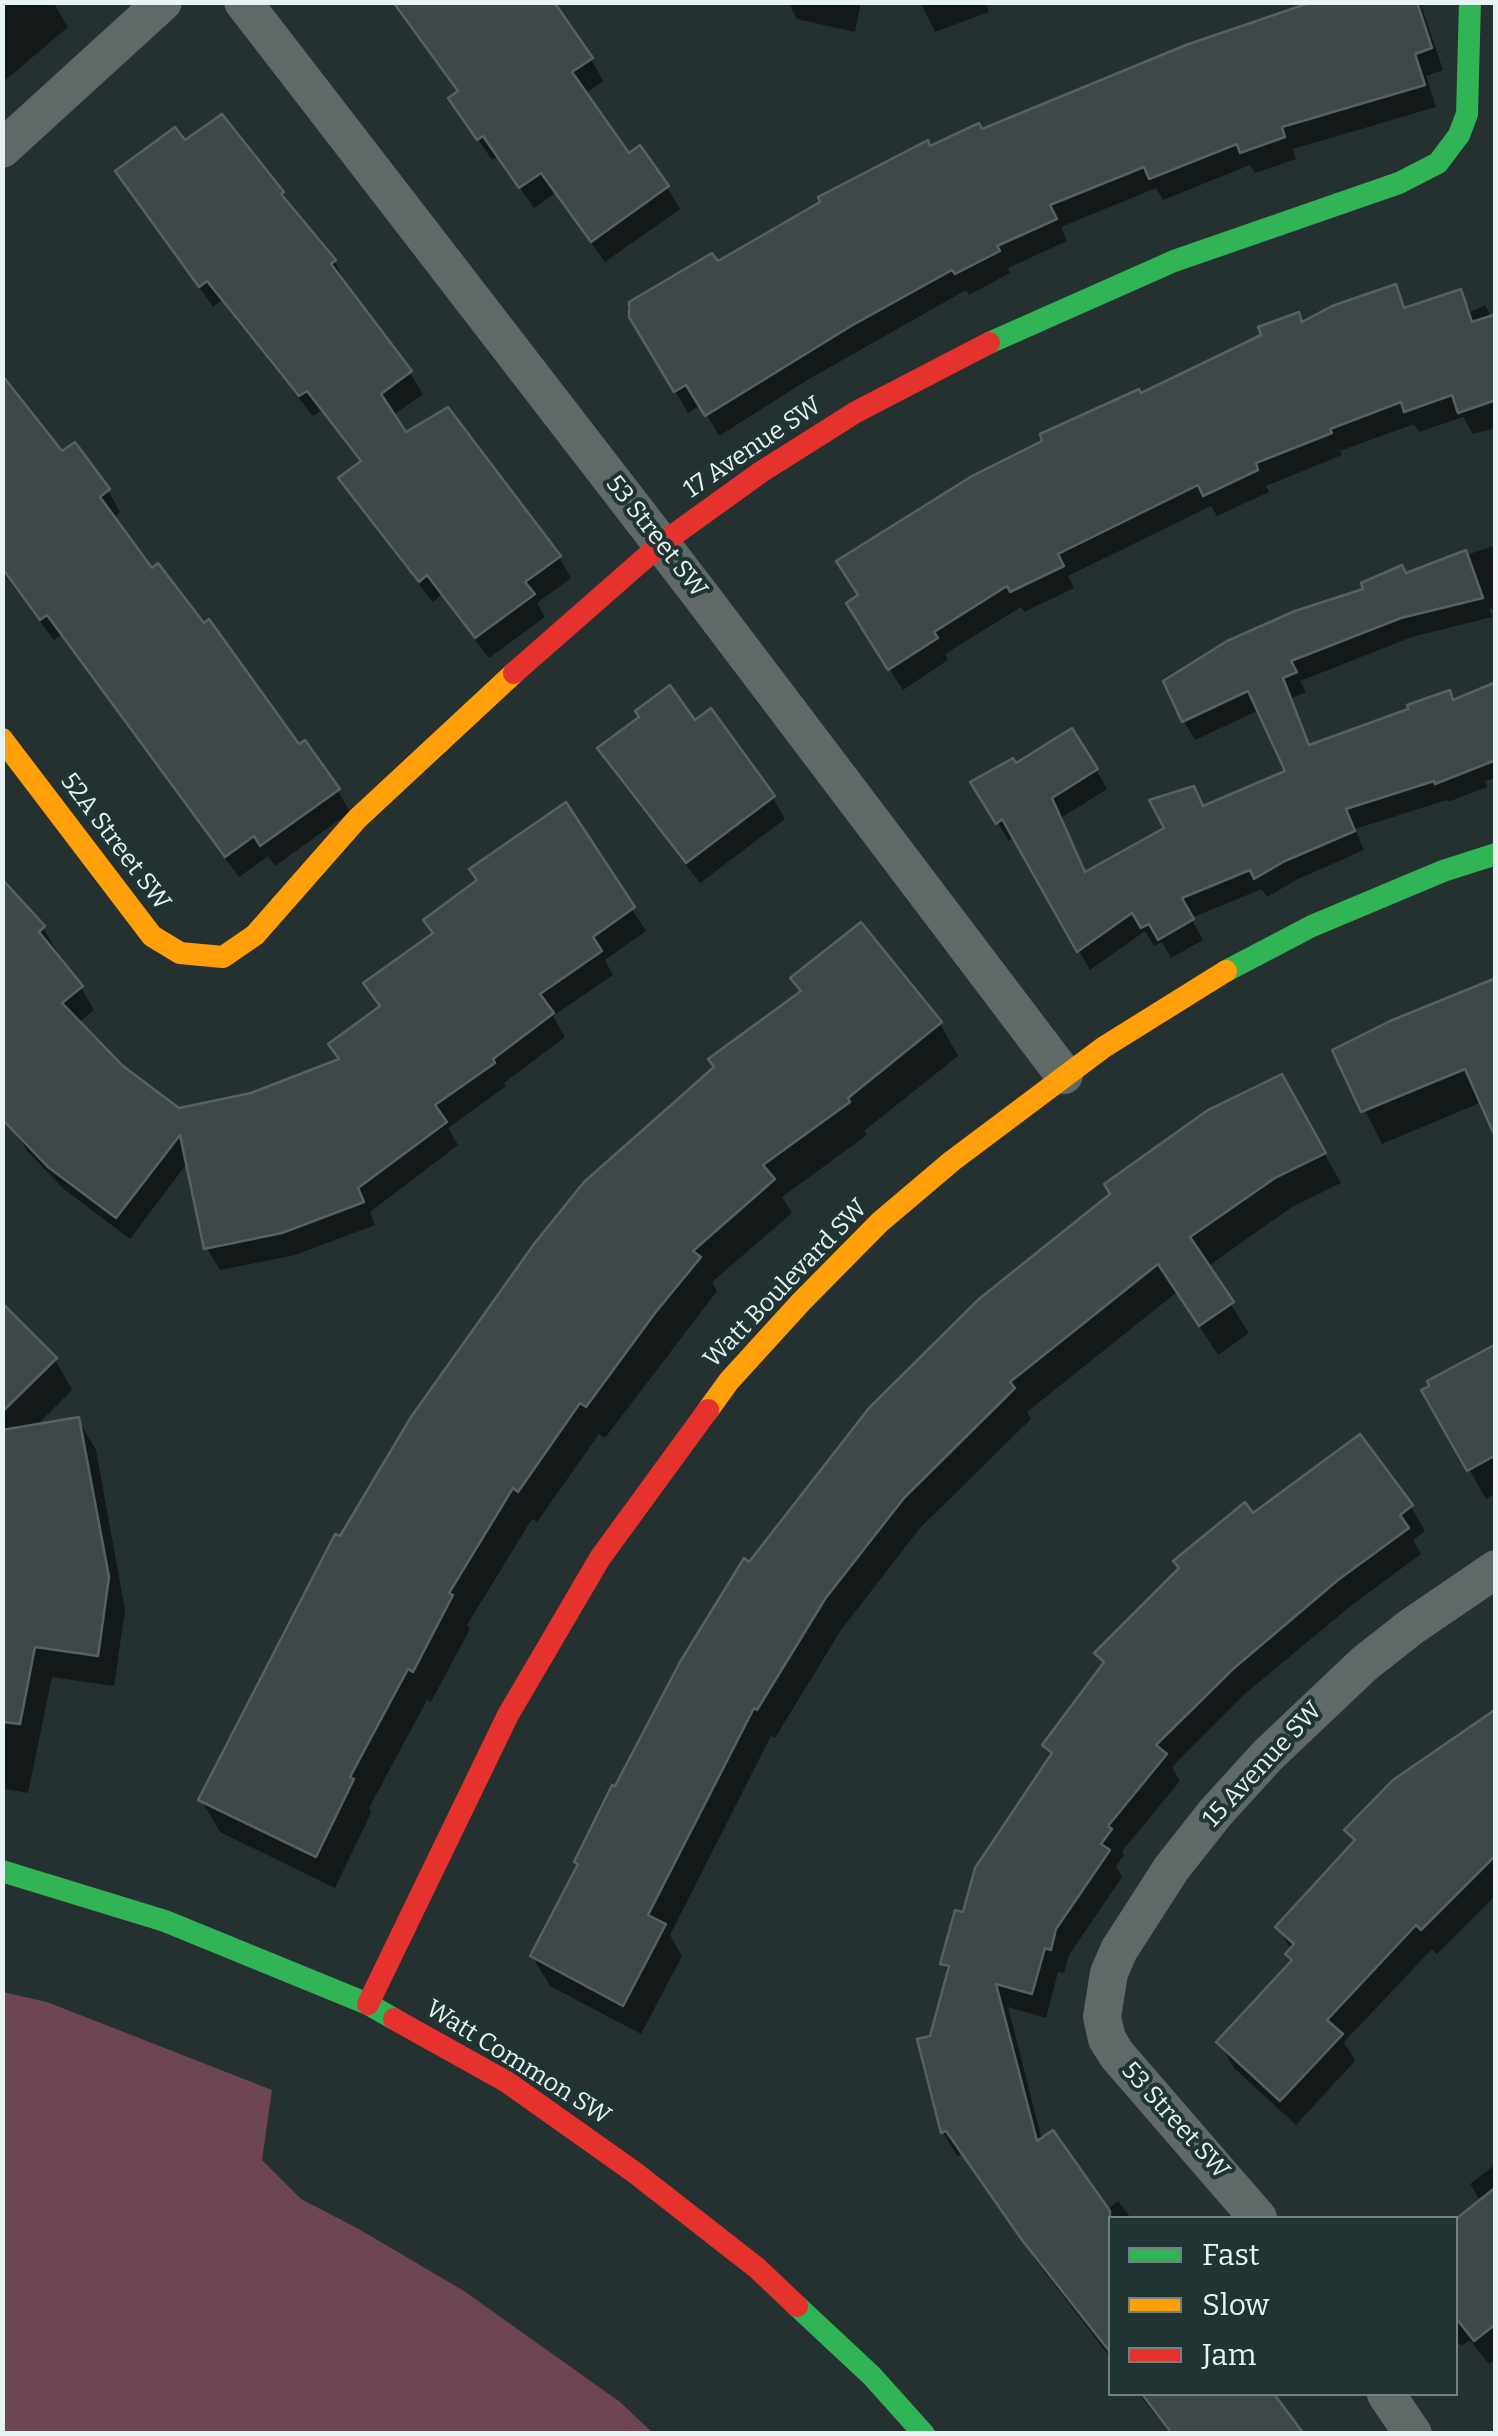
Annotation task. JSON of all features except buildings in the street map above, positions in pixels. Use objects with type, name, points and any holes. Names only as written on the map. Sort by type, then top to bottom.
[{"type":"street","points":[[2,148],[163,2]]},
{"type":"street","name":"53 Street SW","points":[[242,2],[661,544],[1064,1075]]},
{"type":"street","name":"17 Avenue SW","points":[[200,957],[223,957],[255,935],[358,819],[493,692],[661,544],[761,472],[856,412],[1058,310],[1174,262],[1400,183],[1438,162],[1459,135],[1470,94],[1470,2]]},
{"type":"street","name":"52A Street SW","points":[[2,739],[152,936],[180,953],[200,957]]},
{"type":"street","name":"Watt Boulevard SW","points":[[368,2004],[508,1715],[600,1558],[730,1380],[801,1302],[880,1222],[1064,1075],[1225,972],[1312,926],[1443,871],[1496,854]]},
{"type":"street","name":"15 Avenue SW","points":[[1102,2017],[1104,1994],[1119,1950],[1171,1869],[1216,1812],[1268,1755],[1364,1664],[1411,1626],[1496,1569]]},
{"type":"street","name":"Watt Common SW","points":[[2,1871],[165,1922],[368,2004],[506,2082],[634,2172],[757,2268],[872,2376],[924,2434]]},
{"type":"street","name":"53 Street SW","points":[[1102,2017],[1107,2040],[1116,2055],[1256,2216]]},
{"type":"street","points":[[1387,2396],[1413,2434]]},
{"type":"shaded area","points":[[3,1992],[47,2002],[272,2090],[262,2160],[301,2199],[464,2291],[620,2402],[653,2433],[3,2433]]},
{"type":"traffic: fast","points":[[989,343],[1174,261],[1399,183],[1438,163],[1459,135],[1467,114],[1470,2]]},
{"type":"traffic: fast","points":[[1226,971],[1312,926],[1443,871],[1496,854]]},
{"type":"traffic: fast","points":[[2,1871],[165,1921],[368,2004],[394,2019]]},
{"type":"traffic: fast","points":[[797,2306],[872,2376],[924,2434]]},
{"type":"traffic: slow","points":[[2,739],[152,936],[180,953],[223,957],[255,935],[357,819],[514,673]]},
{"type":"traffic: slow","points":[[708,1410],[729,1381],[801,1302],[880,1222],[952,1161],[1104,1047],[1226,971]]},
{"type":"traffic: jam","points":[[514,673],[661,544],[761,472],[856,412],[989,343]]},
{"type":"traffic: jam","points":[[368,2004],[508,1715],[600,1558],[708,1410]]},
{"type":"traffic: jam","points":[[394,2019],[507,2082],[634,2172],[757,2268],[797,2306]]}]
